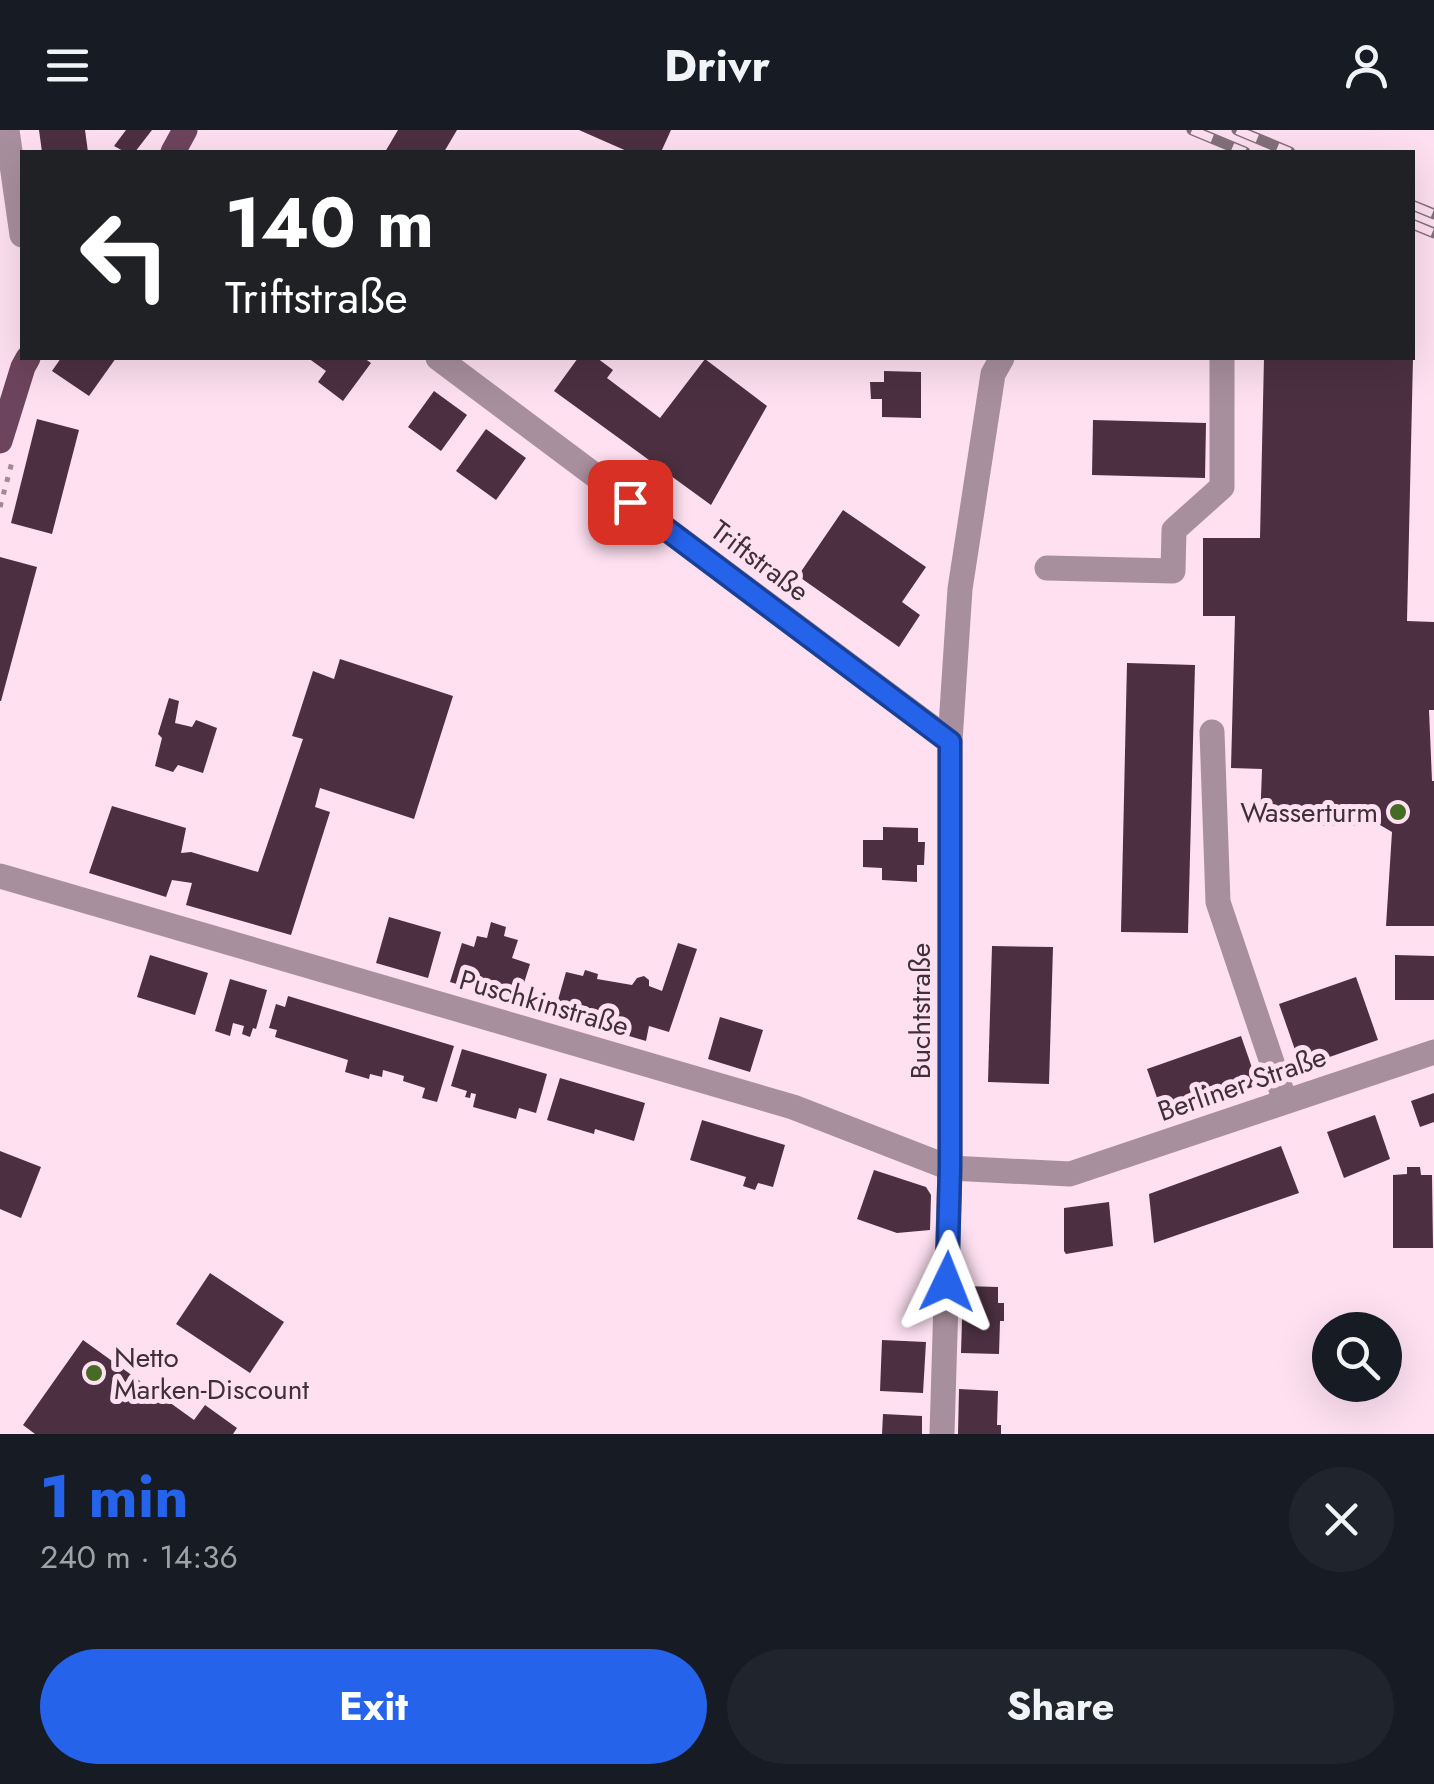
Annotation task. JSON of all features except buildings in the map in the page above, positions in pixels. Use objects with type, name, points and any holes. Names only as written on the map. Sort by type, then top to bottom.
[{"type":"main road","points":[[0,441],[27,360]]},
{"type":"street","points":[[7,130],[20,221]]},
{"type":"street","name":"Triftstraße","points":[[441,360],[950,742]]},
{"type":"street","name":"Buchtstraße","points":[[942,1434],[950,1168],[950,742],[960,589],[993,374],[1001,360]]},
{"type":"street","points":[[1046,568],[1173,571],[1174,530],[1222,487],[1222,360]]},
{"type":"street","points":[[1212,732],[1218,902],[1286,1100]]},
{"type":"street","name":"Puschkinstraße","points":[[0,876],[793,1107],[950,1168],[1070,1174]]},
{"type":"street","name":"Berliner Straße","points":[[1070,1174],[1434,1052]]},
{"type":"railway","points":[[1192,130],[1240,150]]},
{"type":"railway","points":[[1237,130],[1285,150]]},
{"type":"railway","points":[[1415,206],[1434,214]]},
{"type":"railway","points":[[1415,225],[1434,233]]},
{"type":"place","name":"Wasserturm","points":[[1398,812]]},
{"type":"place","name":"Netto Marken-Discount","points":[[94,1373]]},
{"type":"route","points":[[630,502],[950,742],[947,1282]]}]
